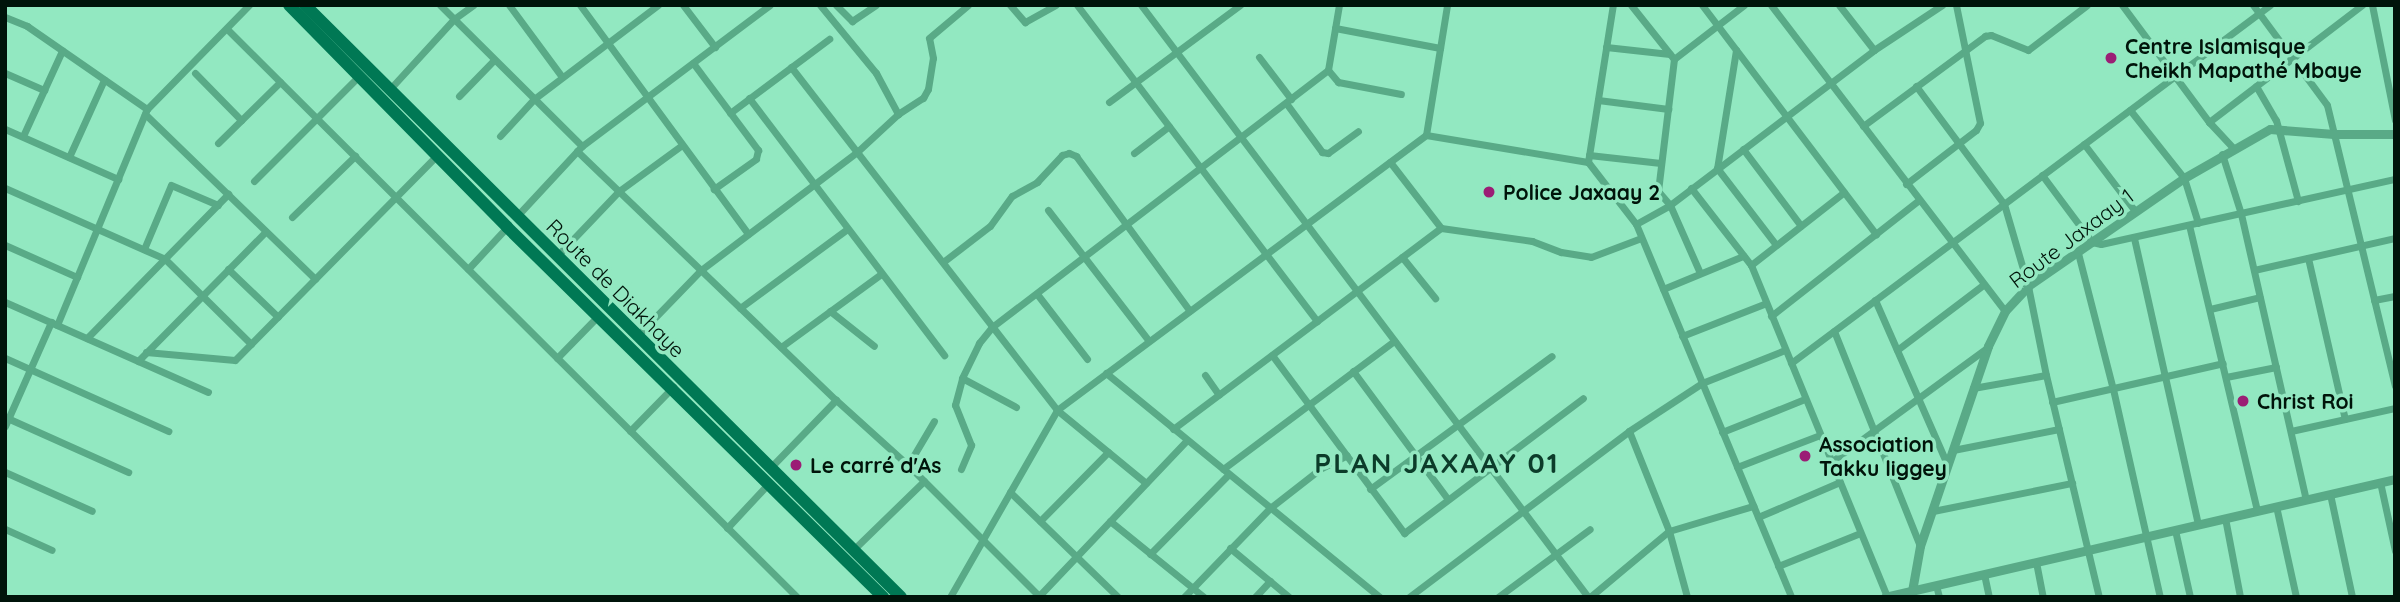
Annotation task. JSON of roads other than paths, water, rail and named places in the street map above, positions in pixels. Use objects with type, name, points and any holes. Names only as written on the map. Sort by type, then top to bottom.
[{"type":"main road","name":"Route de Diakhaye","points":[[289,5],[507,227],[673,387],[883,597]]},
{"type":"main road","name":"Route de Diakhaye","points":[[305,5],[901,597]]},
{"type":"street","points":[[128,472],[6,421],[77,277],[146,112],[249,5]]},
{"type":"street","points":[[440,5],[534,99],[619,191],[836,400],[908,465],[1039,596],[1187,440]]},
{"type":"street","points":[[389,90],[454,19],[473,5]]},
{"type":"street","points":[[509,5],[562,77]]},
{"type":"street","points":[[580,5],[748,234]]},
{"type":"street","points":[[500,136],[534,99],[658,5]]},
{"type":"street","points":[[683,5],[715,47]]},
{"type":"street","points":[[468,269],[580,149],[715,47],[758,8],[770,5]]},
{"type":"street","points":[[820,5],[876,73],[898,114]]},
{"type":"street","points":[[836,5],[852,21],[876,5]]},
{"type":"street","points":[[637,336],[701,270],[857,152],[898,114],[923,98],[928,89],[933,50],[929,38],[968,5]]},
{"type":"street","points":[[1010,5],[1025,22],[1056,5]]},
{"type":"street","points":[[1077,5],[1317,321]]},
{"type":"street","points":[[1110,102],[1240,5]]},
{"type":"street","points":[[961,469],[971,445],[955,405],[962,378],[979,343],[992,327],[1328,70],[1339,5]]},
{"type":"street","points":[[950,597],[1057,410],[1426,135],[1447,5]]},
{"type":"street","points":[[1613,5],[1588,158],[1636,224],[1791,597]]},
{"type":"street","points":[[1631,5],[1672,57],[1658,191],[1670,205],[1700,273]]},
{"type":"street","points":[[1702,5],[1876,234]]},
{"type":"street","points":[[1606,47],[1672,57],[1744,5]]},
{"type":"street","points":[[1772,5],[2005,311]]},
{"type":"street","points":[[1636,224],[1670,205],[1874,50],[1942,5]]},
{"type":"street","points":[[1906,184],[1976,130],[1980,123],[1956,5]]},
{"type":"street","points":[[1863,126],[1985,36],[1991,35],[2028,50],[2087,5]]},
{"type":"street","points":[[2122,5],[2174,77],[2233,148]]},
{"type":"street","points":[[2253,5],[2326,105],[2374,300],[2391,352],[2395,386]]},
{"type":"street","points":[[1791,363],[2270,5]]},
{"type":"street","points":[[2209,122],[2362,5]]},
{"type":"street","points":[[2372,5],[2395,120]]},
{"type":"street","points":[[1143,6],[1589,597],[1669,531],[1753,506]]},
{"type":"street","points":[[1842,6],[1874,50]]},
{"type":"street","points":[[5,17],[27,26],[146,112],[315,279]]},
{"type":"street","points":[[1335,28],[1440,48]]},
{"type":"street","points":[[227,29],[797,597]]},
{"type":"street","points":[[730,113],[829,39]]},
{"type":"street","points":[[1735,50],[1717,169],[1776,245]]},
{"type":"street","points":[[23,136],[62,51]]},
{"type":"street","points":[[1259,57],[1322,152],[1328,153],[1358,131]]},
{"type":"street","points":[[459,96],[494,60]]},
{"type":"street","points":[[693,63],[759,155],[715,189]]},
{"type":"street","points":[[791,67],[1057,410],[1146,483]]},
{"type":"street","points":[[1328,70],[1338,82],[1401,94]]},
{"type":"street","points":[[5,72],[44,90]]},
{"type":"street","points":[[195,74],[241,120]]},
{"type":"street","points":[[254,181],[359,76]]},
{"type":"street","points":[[69,157],[104,80]]},
{"type":"street","points":[[218,143],[280,82]]},
{"type":"street","points":[[1916,86],[1961,142],[2004,204],[2028,286],[2046,375],[2099,597]]},
{"type":"street","points":[[2256,86],[2279,128],[2298,201]]},
{"type":"street","points":[[749,98],[944,355]]},
{"type":"street","points":[[1598,100],[1668,109]]},
{"type":"street","points":[[2130,110],[2184,178],[2198,223]]},
{"type":"street","points":[[1134,153],[1168,126]]},
{"type":"street","name":"Route Jaxaay 1","points":[[1912,591],[1920,546],[1973,388],[2005,311],[2028,286],[2222,154],[2279,128],[2334,134],[2395,134]]},
{"type":"street","points":[[5,129],[118,179]]},
{"type":"street","points":[[1426,135],[1588,158],[1661,163]]},
{"type":"street","points":[[2084,144],[2135,211]]},
{"type":"street","points":[[557,256],[619,191],[682,145]]},
{"type":"street","points":[[1743,149],[1801,226]]},
{"type":"street","points":[[2222,154],[2241,214],[2306,499]]},
{"type":"street","points":[[146,352],[235,360],[437,155]]},
{"type":"street","points":[[943,262],[990,226],[1012,196],[1044,177],[1062,155],[1076,156],[1190,311]]},
{"type":"street","points":[[292,217],[355,156]]},
{"type":"street","points":[[1390,163],[1441,228],[1532,241],[1561,252],[1591,257],[1642,238]]},
{"type":"street","points":[[2042,175],[2092,242],[2102,244],[2395,179]]},
{"type":"street","points":[[144,249],[171,185],[218,205]]},
{"type":"street","points":[[5,188],[165,259],[251,344]]},
{"type":"street","points":[[1691,188],[1751,265],[1886,597],[2395,479]]},
{"type":"street","points":[[1751,265],[1844,192]]},
{"type":"street","points":[[88,338],[228,194]]},
{"type":"street","points":[[1771,316],[1919,200]]},
{"type":"street","points":[[1048,210],[1149,341]]},
{"type":"street","points":[[2189,225],[2257,511]]},
{"type":"street","points":[[1173,429],[1441,228]]},
{"type":"street","points":[[740,308],[847,229]]},
{"type":"street","points":[[138,361],[266,231]]},
{"type":"street","points":[[2134,238],[2198,524]]},
{"type":"street","points":[[2254,270],[2395,239]]},
{"type":"street","points":[[5,245],[77,277]]},
{"type":"street","points":[[2078,253],[2113,389],[2160,597]]},
{"type":"street","points":[[1662,289],[1743,256]]},
{"type":"street","points":[[1402,257],[1435,298]]},
{"type":"street","points":[[2308,258],[2345,419]]},
{"type":"street","points":[[228,269],[278,317]]},
{"type":"street","points":[[781,347],[881,274]]},
{"type":"street","points":[[1898,350],[1983,285]]},
{"type":"street","points":[[1037,294],[1087,359]]},
{"type":"street","points":[[2374,300],[2395,296]]},
{"type":"street","points":[[2210,309],[2260,297]]},
{"type":"street","points":[[1875,300],[1948,467]]},
{"type":"street","points":[[5,313],[7,303],[208,392]]},
{"type":"street","points":[[1682,336],[1766,303]]},
{"type":"street","points":[[830,311],[874,346]]},
{"type":"street","points":[[557,358],[598,316]]},
{"type":"street","points":[[1834,331],[1920,546]]},
{"type":"street","points":[[1150,554],[1226,472],[1309,404],[1394,341]]},
{"type":"street","points":[[1831,462],[1989,346]]},
{"type":"street","points":[[1409,597],[1629,431],[1702,383],[1785,350]]},
{"type":"street","points":[[1272,355],[1404,533],[1583,398]]},
{"type":"street","points":[[1370,489],[1552,356]]},
{"type":"street","points":[[5,358],[169,431]]},
{"type":"street","points":[[2053,402],[2223,363]]},
{"type":"street","points":[[2226,377],[2276,367]]},
{"type":"street","points":[[1353,371],[1447,498]]},
{"type":"street","points":[[1106,373],[1380,597]]},
{"type":"street","points":[[1205,375],[1219,395]]},
{"type":"street","points":[[1973,388],[2046,375]]},
{"type":"street","points":[[962,378],[1016,407]]},
{"type":"street","points":[[630,432],[673,387]]},
{"type":"street","points":[[1723,432],[1805,399]]},
{"type":"street","points":[[770,468],[836,400]]},
{"type":"street","points":[[2291,431],[2395,408]]},
{"type":"street","points":[[908,465],[934,421]]},
{"type":"street","points":[[1953,450],[2059,429]]},
{"type":"street","points":[[1629,431],[1669,531],[1687,597]]},
{"type":"street","points":[[1737,467],[1820,435]]},
{"type":"street","points":[[1040,522],[1108,452]]},
{"type":"street","points":[[1184,597],[1270,508],[1303,481],[1347,455]]},
{"type":"street","points":[[5,472],[92,511]]},
{"type":"street","points":[[853,550],[924,481]]},
{"type":"street","points":[[1758,517],[1840,482]]},
{"type":"street","points":[[2380,482],[2395,551]]},
{"type":"street","points":[[727,528],[769,483]]},
{"type":"street","points":[[1933,511],[2072,483]]},
{"type":"street","points":[[1010,492],[1118,597]]},
{"type":"street","points":[[2330,494],[2352,597]]},
{"type":"street","points":[[2276,506],[2296,597]]},
{"type":"street","points":[[2225,518],[2240,597]]},
{"type":"street","points":[[1110,521],[1205,597]]},
{"type":"street","points":[[5,529],[52,550]]},
{"type":"street","points":[[1498,597],[1590,529]]},
{"type":"street","points":[[2175,530],[2190,597]]},
{"type":"street","points":[[1778,566],[1860,533]]},
{"type":"street","points":[[1230,548],[1289,597]]},
{"type":"street","points":[[2036,562],[2043,597]]},
{"type":"street","points":[[1984,574],[1989,597]]},
{"type":"street","points":[[1255,597],[1270,581]]},
{"type":"street","points":[[1936,585],[1939,597]]},
{"type":"place","name":"Centre Islamisque Cheikh Mapathé Mbaye","points":[[2111,58]]},
{"type":"place","name":"Police Jaxaay 2","points":[[1489,192]]},
{"type":"place","name":"Christ Roi","points":[[2243,401]]},
{"type":"place","name":"Association Takku liggey","points":[[1805,456]]},
{"type":"place","name":"Le carré d'As","points":[[796,465]]},
{"type":"district","name":"PLAN JAXAAY 01","points":[[1437,463]]}]
